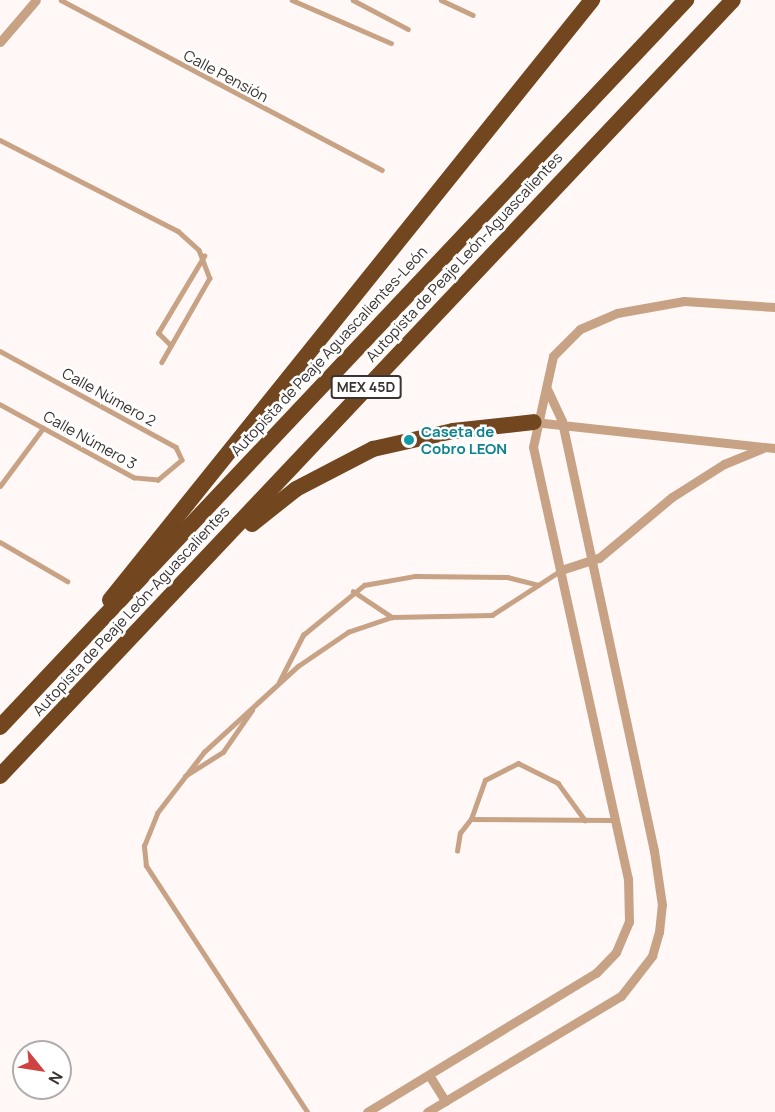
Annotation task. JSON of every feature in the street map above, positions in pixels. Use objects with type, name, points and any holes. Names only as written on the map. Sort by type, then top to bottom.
[{"type":"highway","points":[[98,625],[115,592],[184,502],[592,0]]},
{"type":"highway","name":"Autopista de Peaje Aguascalientes-León","points":[[0,727],[686,0]]},
{"type":"highway","name":"Autopista de Peaje León-Aguascalientes","points":[[0,776],[734,0]]},
{"type":"highway","points":[[0,787],[261,514],[296,489],[373,449],[453,431],[534,422]]},
{"type":"street","points":[[0,42],[36,0]]},
{"type":"street","points":[[367,1112],[596,973],[616,952],[632,902],[533,447],[534,422],[547,389],[547,371],[564,342],[617,313],[684,301],[775,307]]},
{"type":"street","points":[[427,1112],[621,996],[652,956],[659,932],[660,879],[588,564],[562,421],[547,389]]},
{"type":"street","points":[[534,422],[562,421],[770,447]]},
{"type":"street","points":[[561,570],[588,564],[672,497],[724,464],[770,447]]},
{"type":"street","points":[[429,1075],[445,1101]]},
{"type":"lane","name":"Calle Pensión","points":[[61,0],[382,170]]},
{"type":"lane","points":[[292,0],[390,44]]},
{"type":"lane","points":[[353,0],[408,29]]},
{"type":"lane","points":[[441,0],[473,15]]},
{"type":"lane","points":[[0,140],[178,231],[204,256],[210,278],[162,362]]},
{"type":"lane","points":[[171,346],[158,333],[204,256]]},
{"type":"lane","name":"Calle Número 2","points":[[0,351],[181,450],[182,460],[170,474]]},
{"type":"lane","name":"Calle Número 3","points":[[0,405],[134,478],[150,481],[170,474]]},
{"type":"lane","points":[[0,486],[43,428]]},
{"type":"lane","points":[[0,542],[67,581]]},
{"type":"lane","points":[[307,1112],[146,866],[148,834],[183,777],[278,685],[348,632],[392,616],[492,615],[561,570]]},
{"type":"lane","points":[[278,685],[298,642],[353,591],[379,580],[415,576],[507,578],[538,585]]},
{"type":"lane","points":[[353,591],[392,616]]},
{"type":"lane","points":[[183,777],[223,752],[254,707]]},
{"type":"lane","points":[[457,851],[460,833],[471,819],[485,780],[518,763],[558,783],[585,820]]},
{"type":"lane","points":[[471,819],[613,820]]},
{"type":"place","name":"Caseta de Cobro LEON","points":[[409,440]]}]
